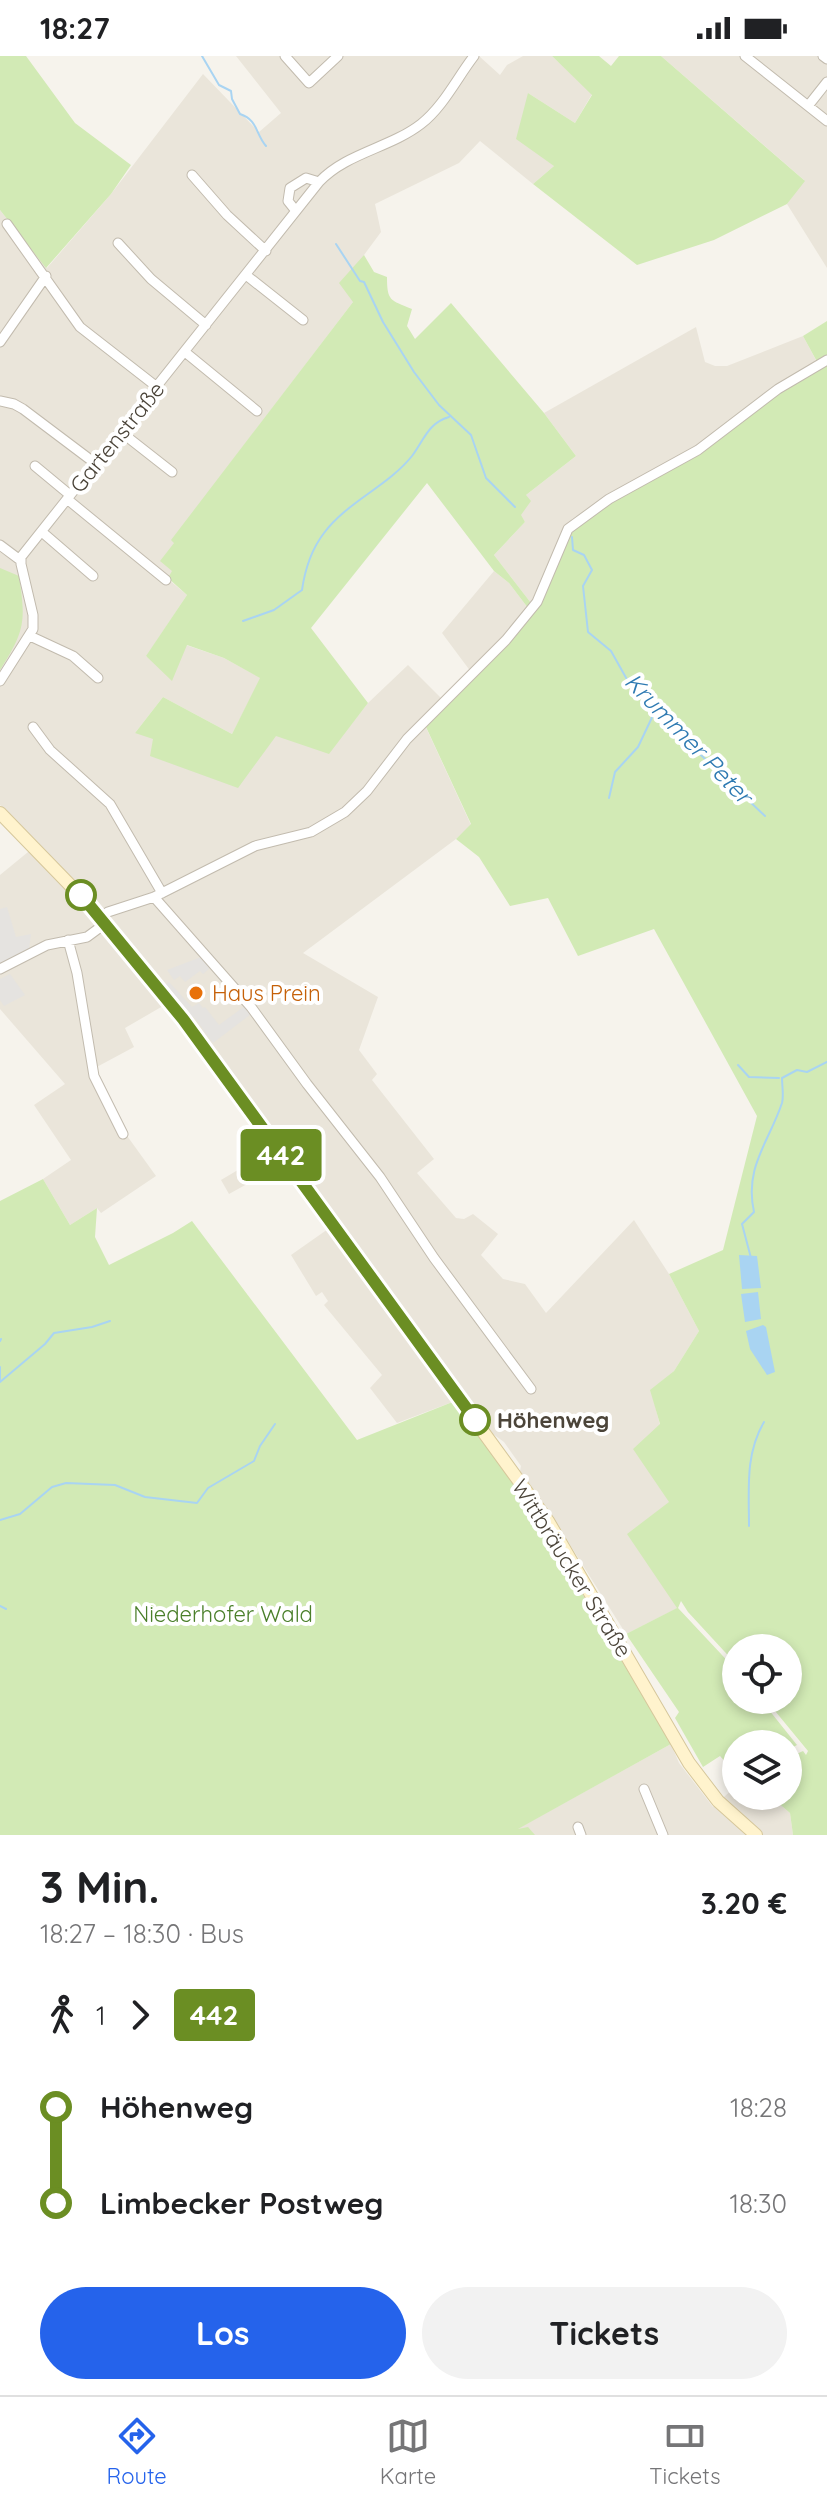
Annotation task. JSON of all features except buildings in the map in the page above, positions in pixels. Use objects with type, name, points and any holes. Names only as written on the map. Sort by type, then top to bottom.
[{"type":"main road","name":"Wittbräucker Straße","points":[[0,813],[104,920],[183,1019],[548,1521],[689,1763],[718,1801],[756,1835]]},
{"type":"street","points":[[285,56],[309,83],[338,56]]},
{"type":"street","name":"Gartenstraße","points":[[20,560],[319,182],[335,169],[422,123],[441,103],[474,56]]},
{"type":"street","points":[[745,56],[827,121]]},
{"type":"street","points":[[808,106],[827,82]]},
{"type":"street","points":[[192,175],[227,215],[266,251]]},
{"type":"street","name":"Gartenstraße","points":[[296,211],[288,201],[290,188],[306,178],[319,182]]},
{"type":"street","points":[[7,224],[80,327],[157,387]]},
{"type":"street","points":[[118,243],[151,279],[206,325]]},
{"type":"street","points":[[246,275],[303,320]]},
{"type":"street","points":[[0,342],[46,276]]},
{"type":"street","points":[[185,352],[257,411]]},
{"type":"street","points":[[0,969],[47,945],[87,937],[113,909],[158,895],[255,846],[311,832],[345,812],[367,791],[407,739],[506,640],[537,602],[568,529],[609,499],[698,450],[778,389],[827,360]]},
{"type":"street","points":[[0,401],[23,409],[96,464]]},
{"type":"street","points":[[121,432],[172,472]]},
{"type":"street","points":[[35,466],[166,580]]},
{"type":"street","points":[[42,532],[93,576]]},
{"type":"street","points":[[0,545],[20,560],[33,615],[30,636],[0,681]]},
{"type":"street","points":[[30,636],[73,656],[98,678]]},
{"type":"street","points":[[33,727],[50,750],[110,804],[158,895],[251,1007],[380,1177],[434,1258],[531,1389]]},
{"type":"street","points":[[68,940],[77,973],[94,1076],[123,1134]]},
{"type":"street","points":[[644,1789],[663,1835]]},
{"type":"shaded area","points":[[236,56],[479,56],[500,75],[507,65],[523,56],[552,56],[592,94],[575,123],[528,93],[554,166],[533,184],[480,141],[459,163],[375,204],[381,232],[364,255],[353,302],[172,540],[173,571],[168,579],[187,595],[146,657],[186,645],[224,658],[261,678],[232,734],[163,697],[135,733],[276,736],[350,726],[368,703],[408,665],[443,700],[423,721],[471,825],[303,953],[378,997],[359,1050],[377,1074],[372,1080],[434,1159],[417,1173],[456,1218],[464,1219],[473,1214],[498,1234],[481,1255],[503,1279],[525,1284],[546,1313],[634,1220],[669,1274],[699,1331],[674,1371],[651,1390],[660,1425],[678,1608],[626,1634],[520,1471],[521,1466],[465,1395],[397,1423],[370,1388],[382,1375],[324,1305],[328,1301],[322,1292],[316,1296],[291,1255],[338,1222],[290,1160],[229,1194],[221,1180],[280,1145],[175,999],[125,1028],[134,1047],[93,1069],[125,1133],[156,1176],[101,1213],[97,1208],[70,1225],[43,1179],[71,1160],[34,1105],[65,1084],[0,1009],[0,875],[39,843],[0,805],[0,210],[47,268],[111,194],[203,74],[259,132],[281,113]]},
{"type":"shaded area","points":[[661,56],[827,56],[827,268],[787,204],[804,180]]},
{"type":"shaded area","points":[[696,327],[705,362],[715,366],[727,366],[803,336],[817,362],[697,449],[615,492],[572,519],[559,538],[531,603],[494,555],[525,522],[520,515],[526,495],[576,456],[544,413]]},
{"type":"shaded area","points":[[494,571],[509,583],[528,608],[471,672],[442,633]]},
{"type":"shaded area","points":[[7,907],[16,937],[31,934],[29,949],[0,964],[0,909]]},
{"type":"shaded area","points":[[201,957],[210,968],[185,982],[180,976],[174,980],[167,970]]},
{"type":"shaded area","points":[[10,974],[25,995],[4,1006],[0,1000],[0,979]]},
{"type":"shaded area","points":[[169,982],[192,1007],[199,1003],[205,1007],[219,1025],[245,1006],[251,1014],[213,1043],[194,1017],[190,1019],[165,985]]},
{"type":"shaded area","points":[[671,1744],[679,1763],[713,1807],[722,1799],[722,1810],[786,1810],[790,1813],[793,1835],[506,1835]]},
{"type":"green space","points":[[0,56],[26,56],[75,123],[131,165],[111,194],[46,268],[0,210]]},
{"type":"green space","points":[[552,56],[599,56],[611,66],[619,56],[661,56],[805,181],[787,204],[714,240],[637,265],[533,184],[554,166],[516,139],[528,93],[575,123],[592,95]]},
{"type":"green space","points":[[364,255],[374,272],[387,277],[391,299],[412,309],[407,326],[415,339],[451,303],[544,413],[576,456],[526,495],[531,501],[521,515],[525,522],[494,555],[531,603],[528,608],[509,583],[494,571],[427,483],[311,628],[368,703],[329,754],[276,736],[238,788],[150,756],[153,739],[135,733],[163,697],[232,734],[260,678],[224,658],[187,645],[172,681],[146,656],[187,595],[168,578],[172,571],[160,561],[174,543],[171,540],[353,302],[339,283]]},
{"type":"green space","points":[[827,321],[827,1835],[793,1835],[790,1813],[786,1810],[802,1810],[802,1751],[806,1755],[808,1751],[802,1744],[802,1730],[791,1730],[778,1714],[802,1714],[802,1634],[722,1634],[722,1649],[681,1601],[678,1608],[722,1655],[722,1714],[772,1714],[785,1730],[722,1730],[722,1758],[720,1756],[703,1767],[675,1718],[679,1712],[626,1634],[677,1608],[627,1534],[669,1502],[633,1449],[660,1424],[650,1390],[674,1371],[699,1331],[669,1274],[723,1250],[757,1116],[654,929],[578,956],[548,898],[510,906],[479,857],[456,839],[471,824],[426,727],[515,637],[539,602],[569,529],[609,501],[699,455],[780,392],[821,369],[803,336]]},
{"type":"green space","points":[[0,568],[19,576],[23,615],[19,635],[0,670]]},
{"type":"green space","name":"Niederhofer Wald","points":[[43,1179],[70,1225],[97,1208],[95,1237],[109,1265],[192,1221],[357,1440],[455,1401],[541,1524],[671,1744],[518,1829],[528,1827],[535,1835],[0,1835],[0,1201]]},
{"type":"water","points":[[739,1255],[757,1256],[761,1288],[742,1289]]},
{"type":"water","points":[[758,1292],[761,1319],[745,1322],[741,1294]]},
{"type":"water","points":[[763,1325],[766,1327],[775,1372],[767,1375],[750,1349],[746,1331]]},
{"type":"waterway","name":"Krummer Peter","points":[[202,56],[219,85],[231,91],[240,114],[253,123],[266,146]]},
{"type":"waterway","name":"Krummer Peter","points":[[336,244],[360,281],[364,282],[383,322],[414,372],[439,405],[471,435],[486,478],[515,507]]},
{"type":"waterway","points":[[243,621],[274,610],[302,590],[309,560],[333,522],[402,467],[431,428],[449,417]]},
{"type":"waterway","name":"Krummer Peter","points":[[572,537],[573,550],[584,555],[592,570],[583,586],[588,632],[611,651],[629,683],[645,691],[656,709],[678,728],[682,737],[765,816]]},
{"type":"waterway","points":[[609,798],[615,772],[638,747],[656,709]]},
{"type":"waterway","points":[[751,1258],[742,1224],[754,1212],[752,1181],[759,1155],[782,1103],[782,1078],[797,1070],[807,1072],[827,1062]]},
{"type":"waterway","points":[[738,1065],[749,1077],[779,1078]]},
{"type":"waterway","points":[[0,1382],[54,1333],[110,1321]]},
{"type":"waterway","points":[[0,1367],[0,1381]]},
{"type":"waterway","points":[[749,1526],[751,1459],[764,1422]]},
{"type":"waterway","points":[[0,1520],[20,1514],[52,1487],[66,1483],[115,1485],[145,1497],[197,1503],[208,1488],[254,1461],[275,1424]]},
{"type":"waterway","points":[[0,1606],[6,1609]]},
{"type":"bus line","name":"442","points":[[81,895],[183,1019],[475,1420]]},
{"type":"place","name":"Haus Prein","points":[[196,993]]},
{"type":"place","name":"Höhenweg","points":[[475,1420]]}]
